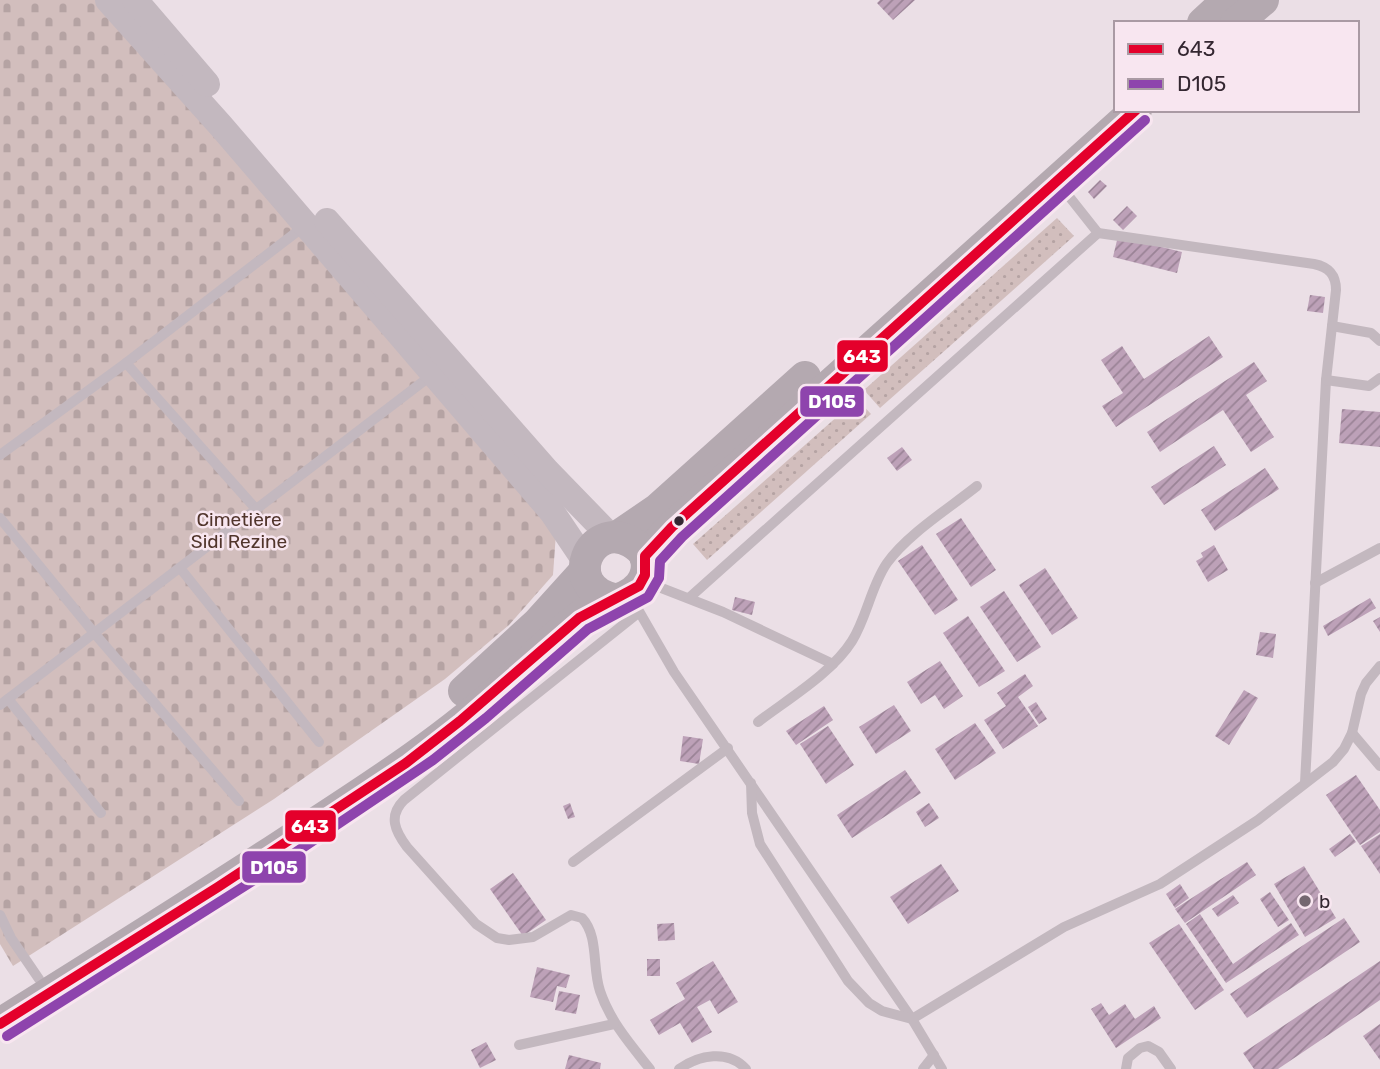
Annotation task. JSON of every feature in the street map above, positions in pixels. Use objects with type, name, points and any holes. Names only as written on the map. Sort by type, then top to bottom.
[{"type":"main road","points":[[1205,21],[1228,0]]},
{"type":"main road","points":[[1239,21],[1262,0]]},
{"type":"main road","points":[[0,1004],[274,831],[395,746],[485,673],[538,623],[585,566],[594,545],[614,537],[658,509],[1114,103]]},
{"type":"main road","points":[[0,1024],[181,911],[398,769],[502,687],[576,620],[634,588],[672,527],[1134,112]]},
{"type":"main road","points":[[614,537],[634,543],[634,588]]},
{"type":"main road","points":[[585,566],[587,579],[597,593],[634,588]]},
{"type":"street","points":[[108,0],[309,222],[433,374],[552,512],[585,566]]},
{"type":"street","points":[[135,0],[547,471],[614,537]]},
{"type":"lane","points":[[1056,180],[1098,233],[1321,265],[1331,272],[1336,284],[1326,380],[1305,783]]},
{"type":"lane","points":[[0,455],[126,363],[309,222]]},
{"type":"lane","points":[[689,598],[1098,233]]},
{"type":"lane","points":[[1332,326],[1371,334],[1380,341]]},
{"type":"lane","points":[[126,363],[256,509]]},
{"type":"lane","points":[[101,813],[4,702],[433,374]]},
{"type":"lane","points":[[1326,380],[1369,386],[1380,378]]},
{"type":"lane","points":[[758,722],[833,664],[851,643],[888,562],[901,546],[976,486]]},
{"type":"lane","points":[[0,518],[95,634],[239,801]]},
{"type":"lane","points":[[1315,583],[1380,548]]},
{"type":"lane","points":[[180,568],[319,742]]},
{"type":"lane","points":[[634,588],[689,598],[833,664]]},
{"type":"lane","points":[[634,588],[674,672],[912,1019],[942,1069]]},
{"type":"lane","points":[[634,588],[404,800],[395,812],[394,820],[398,835],[407,848],[486,932],[497,938],[521,940],[533,937],[571,915],[582,918],[589,929],[599,987],[614,1024],[650,1069]]},
{"type":"lane","points":[[751,783],[752,813],[764,850],[848,981],[869,1003],[882,1011],[912,1019],[1064,927],[1160,884],[1258,820],[1333,762],[1344,749],[1352,733],[1361,694],[1380,666]]},
{"type":"lane","points":[[1352,733],[1380,766]]},
{"type":"lane","points":[[573,862],[728,748]]},
{"type":"lane","points":[[0,915],[11,938],[39,979]]},
{"type":"lane","points":[[519,1045],[614,1024]]},
{"type":"lane","points":[[1126,1069],[1128,1058],[1140,1048],[1149,1046],[1159,1052],[1171,1069]]},
{"type":"lane","points":[[923,1069],[934,1055]]},
{"type":"lane","points":[[679,1069],[692,1059],[723,1056],[741,1063],[746,1069]]},
{"type":"green space","name":"Cimetière Sidi Rezine","points":[[0,0],[104,0],[556,533],[553,575],[509,625],[445,679],[274,799],[13,966],[0,944]]},
{"type":"green space","points":[[1057,218],[1074,236],[880,408],[864,390]]},
{"type":"green space","points":[[857,399],[871,414],[707,560],[693,544]]},
{"type":"building","points":[[880,0],[915,0],[893,20],[877,3]]},
{"type":"building","points":[[1100,180],[1107,186],[1094,199],[1088,192]]},
{"type":"building","points":[[1127,206],[1137,216],[1123,230],[1113,220]]},
{"type":"building","points":[[1118,236],[1182,252],[1177,273],[1113,257]]},
{"type":"building","points":[[1310,295],[1325,297],[1323,313],[1307,311]]},
{"type":"building","points":[[1209,336],[1223,357],[1116,427],[1102,406],[1123,393],[1101,360],[1122,346],[1144,379]]},
{"type":"building","points":[[1254,362],[1267,381],[1246,395],[1274,437],[1251,452],[1223,410],[1160,452],[1147,432]]},
{"type":"building","points":[[1342,409],[1380,412],[1380,447],[1339,443]]},
{"type":"building","points":[[1214,446],[1226,465],[1164,505],[1151,487]]},
{"type":"building","points":[[902,447],[912,460],[897,471],[887,458]]},
{"type":"building","points":[[1265,468],[1279,489],[1215,531],[1201,510]]},
{"type":"building","points":[[961,518],[996,570],[971,587],[936,534]]},
{"type":"building","points":[[922,545],[958,600],[935,615],[898,561]]},
{"type":"building","points":[[1214,545],[1228,570],[1208,582],[1196,561],[1203,557],[1201,553]]},
{"type":"building","points":[[1045,568],[1078,618],[1052,635],[1019,585]]},
{"type":"building","points":[[1004,591],[1041,647],[1017,662],[980,607]]},
{"type":"building","points":[[735,597],[755,602],[752,615],[732,610]]},
{"type":"building","points":[[1370,598],[1376,608],[1328,636],[1323,626]]},
{"type":"building","points":[[968,616],[1005,671],[979,687],[943,633]]},
{"type":"building","points":[[1380,617],[1380,632],[1373,621]]},
{"type":"building","points":[[1260,632],[1276,634],[1273,658],[1256,655]]},
{"type":"building","points":[[940,661],[963,696],[944,709],[935,695],[921,704],[907,682]]},
{"type":"building","points":[[1025,674],[1033,686],[1018,697],[1038,726],[1003,749],[984,720],[1006,706],[997,693]]},
{"type":"building","points":[[1244,690],[1258,698],[1229,745],[1215,736]]},
{"type":"building","points":[[1036,702],[1047,719],[1039,724],[1028,707]]},
{"type":"building","points":[[894,705],[911,731],[876,754],[859,727]]},
{"type":"building","points":[[824,706],[833,720],[796,745],[786,731]]},
{"type":"building","points":[[975,723],[996,753],[955,780],[935,749]]},
{"type":"building","points":[[828,726],[854,765],[826,784],[800,744]]},
{"type":"building","points":[[683,736],[703,739],[699,764],[680,761]]},
{"type":"building","points":[[905,770],[921,793],[852,838],[837,815]]},
{"type":"building","points":[[1356,775],[1380,810],[1380,832],[1360,845],[1326,795]]},
{"type":"building","points":[[570,803],[575,817],[568,819],[563,806]]},
{"type":"building","points":[[929,803],[939,818],[925,827],[916,812]]},
{"type":"building","points":[[1350,834],[1356,842],[1335,857],[1329,849]]},
{"type":"building","points":[[1380,834],[1380,874],[1361,846]]},
{"type":"building","points":[[1247,862],[1256,875],[1185,923],[1175,909]]},
{"type":"building","points":[[941,864],[959,891],[908,924],[890,897]]},
{"type":"building","name":"b","points":[[1304,866],[1336,918],[1305,937],[1274,884]]},
{"type":"building","points":[[513,873],[546,920],[523,936],[490,889]]},
{"type":"building","points":[[1180,884],[1189,898],[1175,908],[1166,894]]},
{"type":"building","points":[[1270,892],[1289,920],[1278,927],[1260,899]]},
{"type":"building","points":[[1233,895],[1239,903],[1218,917],[1212,909]]},
{"type":"building","points":[[1200,914],[1233,964],[1291,923],[1299,935],[1226,983],[1186,924]]},
{"type":"building","points":[[1344,918],[1360,942],[1247,1018],[1230,994]]},
{"type":"building","points":[[674,923],[675,940],[658,941],[657,924]]},
{"type":"building","points":[[1179,924],[1224,990],[1195,1010],[1149,943]]},
{"type":"building","points":[[647,959],[660,959],[660,976],[647,976]]},
{"type":"building","points":[[713,961],[738,1002],[718,1014],[710,1000],[697,1007],[712,1032],[692,1043],[680,1023],[659,1035],[650,1020],[685,999],[676,983]]},
{"type":"building","points":[[1380,961],[1380,1000],[1278,1069],[1254,1069],[1243,1053]]},
{"type":"building","points":[[537,967],[570,975],[566,988],[557,986],[553,1002],[530,997]]},
{"type":"building","points":[[559,991],[580,995],[576,1014],[555,1010]]},
{"type":"building","points":[[1101,1003],[1109,1015],[1125,1004],[1135,1019],[1154,1006],[1161,1018],[1116,1048],[1091,1009]]},
{"type":"building","points":[[1380,1024],[1380,1060],[1363,1036]]},
{"type":"building","points":[[486,1042],[496,1060],[480,1068],[471,1050]]},
{"type":"building","points":[[569,1055],[601,1063],[600,1069],[565,1069]]},
{"type":"transit line","name":"643","points":[[0,1024],[218,887],[406,763],[460,721],[579,618],[639,586],[645,575],[645,556],[672,527],[1134,112]]},
{"type":"transit line","name":"D105","points":[[7,1036],[262,875],[433,760],[486,718],[588,629],[648,597],[659,578],[660,561],[682,537],[1145,120]]},
{"type":"place","name":"b","points":[[1305,901]]}]
